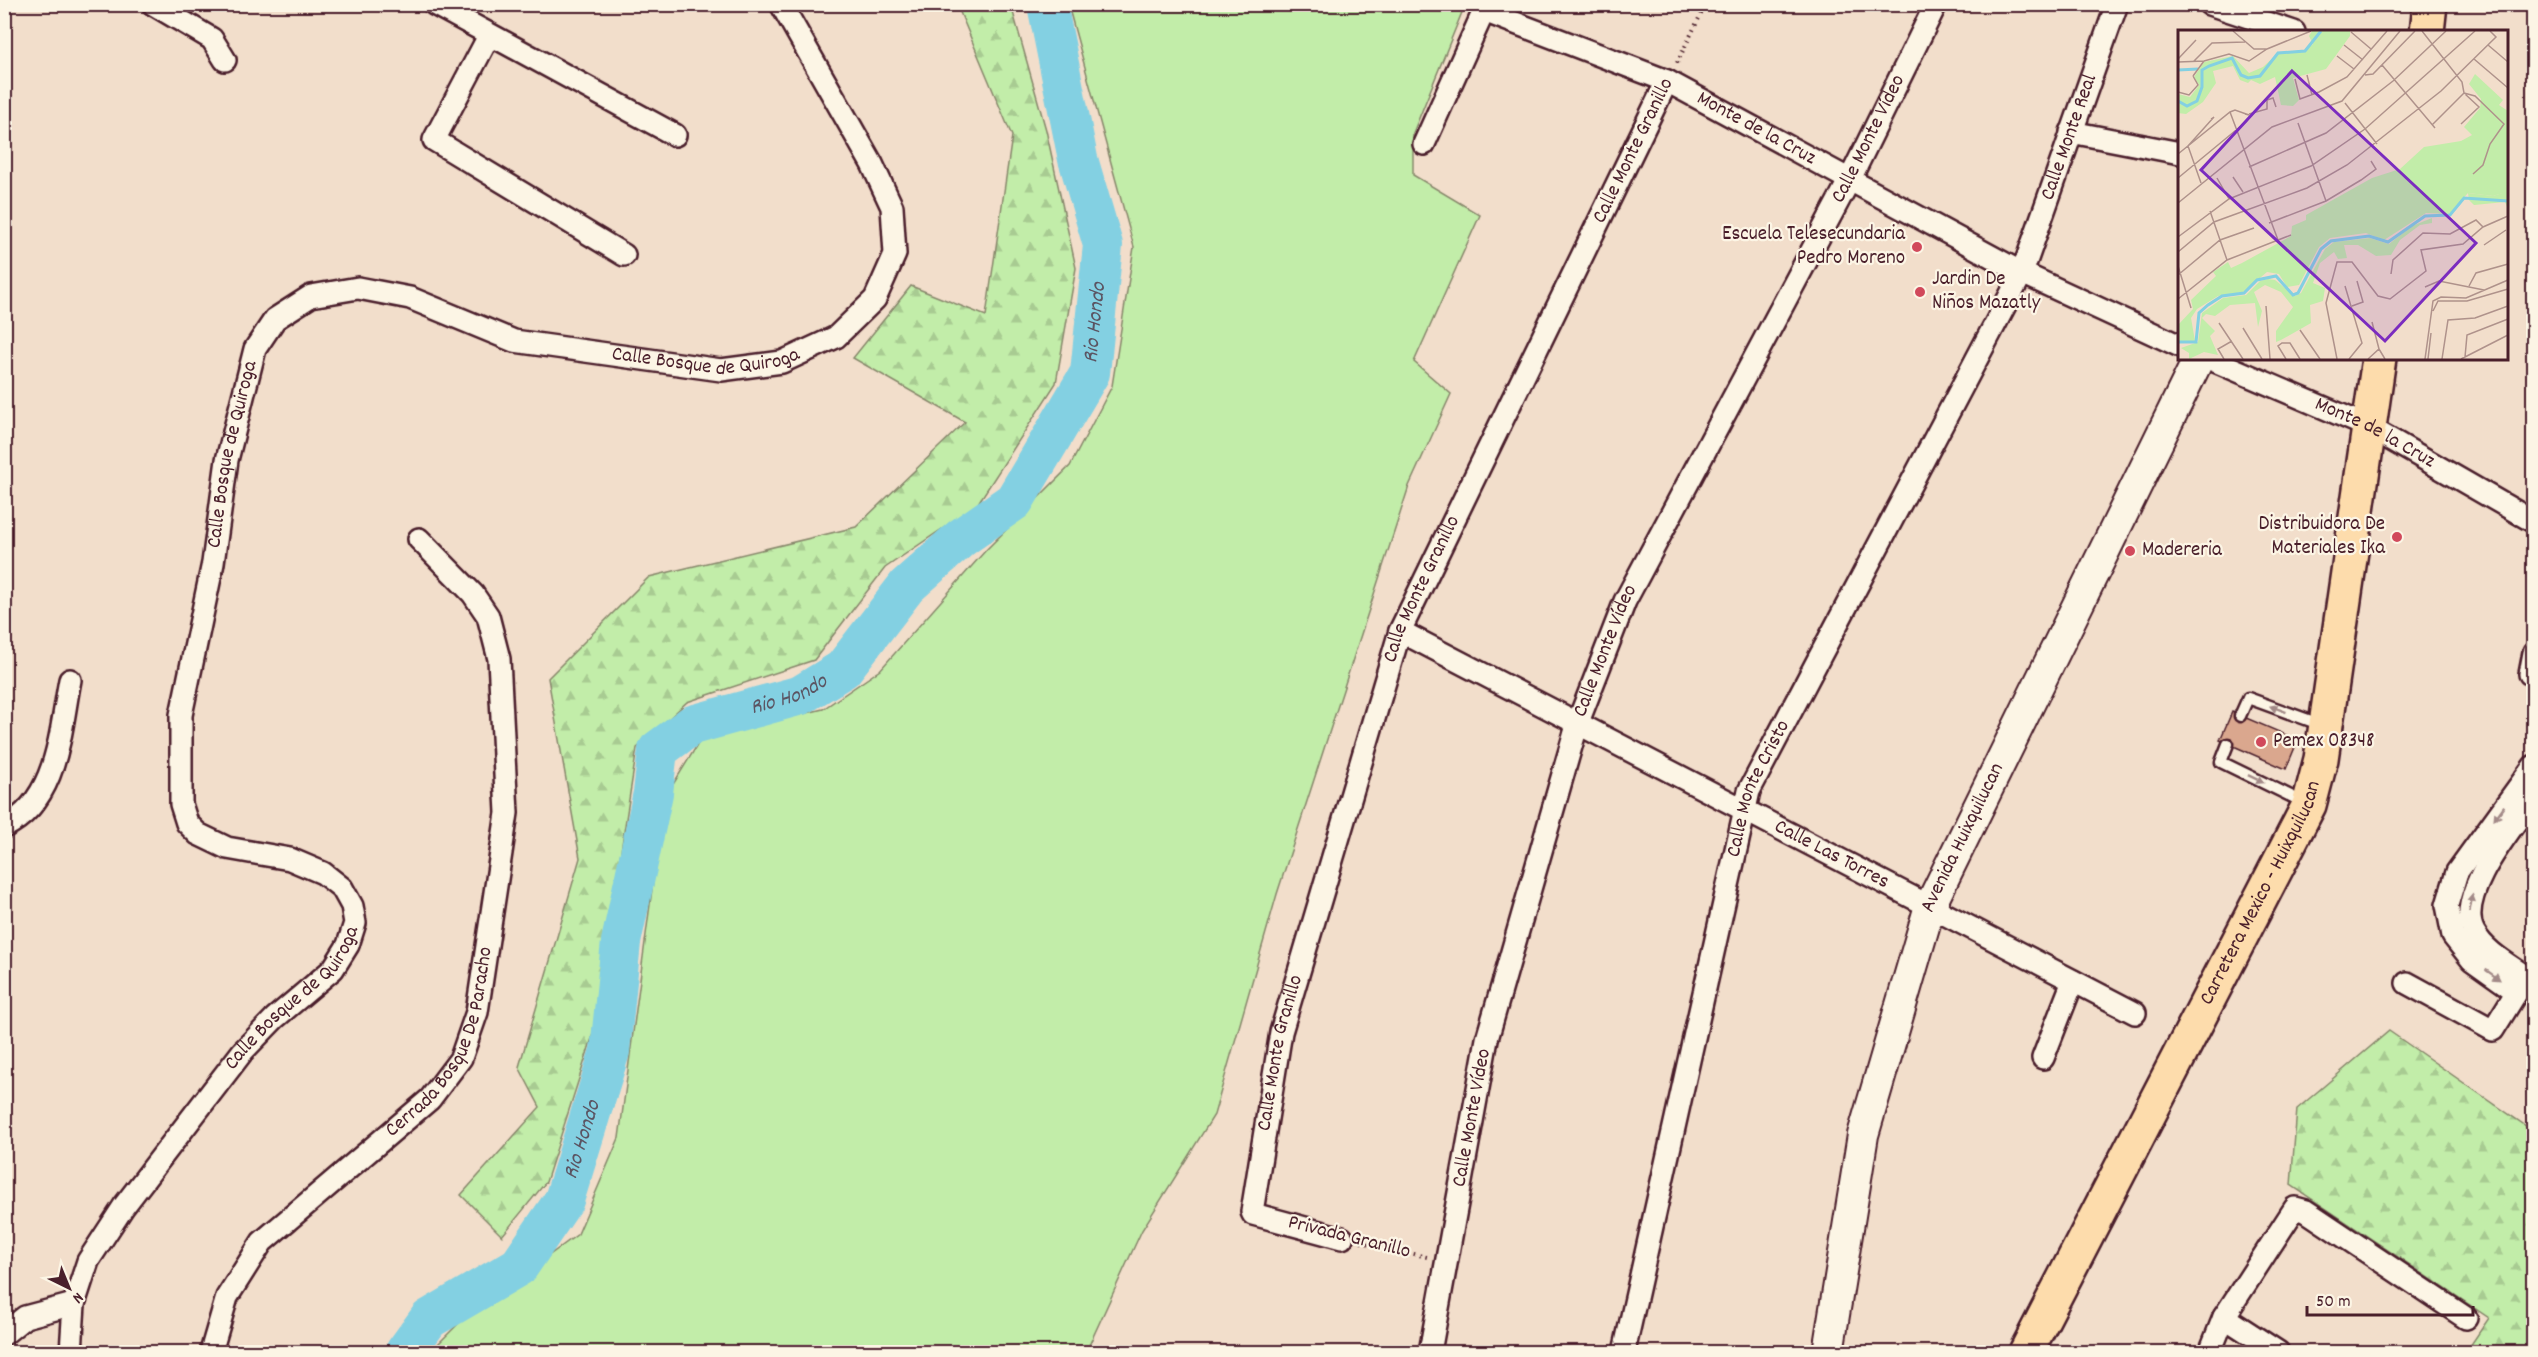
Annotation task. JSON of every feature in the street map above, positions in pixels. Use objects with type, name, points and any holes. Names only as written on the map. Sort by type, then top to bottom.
[{"type":"main road","points":[[2427,30],[2430,4]]},
{"type":"main road","name":"Carretera Mexico - Huixquilucan","points":[[2026,1353],[2309,805],[2321,759],[2379,360]]},
{"type":"street","points":[[153,4],[212,39],[225,60]]},
{"type":"street","points":[[434,4],[489,36],[675,135]]},
{"type":"street","name":"Calle Bosque de Quiroga","points":[[72,1353],[74,1304],[88,1261],[124,1206],[243,1052],[275,1018],[333,969],[348,945],[355,923],[352,906],[342,888],[323,873],[290,859],[227,848],[198,834],[187,823],[182,804],[182,715],[213,563],[227,460],[255,350],[275,319],[311,297],[358,288],[410,298],[514,341],[721,370],[782,362],[836,337],[875,299],[895,254],[892,207],[872,165],[781,4]]},
{"type":"street","name":"Calle Monte Vídeo","points":[[1430,1353],[1487,1039],[1578,722],[1625,601],[1850,179],[1936,4]]},
{"type":"street","name":"Calle Monte Real","points":[[2022,273],[2117,4]]},
{"type":"street","points":[[2209,4],[2288,30]]},
{"type":"street","points":[[1424,144],[1485,8]]},
{"type":"street","name":"Monte de la Cruz","points":[[1485,8],[1667,81],[2022,273],[2178,345]]},
{"type":"street","points":[[489,36],[434,140],[624,255]]},
{"type":"street","name":"Calle Monte Granillo","points":[[1252,1212],[1281,1032],[1400,631],[1667,81]]},
{"type":"street","points":[[2071,132],[2178,153]]},
{"type":"street","name":"Calle Monte Cristo","points":[[1624,1353],[1749,791],[2022,273]]},
{"type":"street","name":"Avenida Huixquilucan","points":[[1828,1353],[1863,1135],[1930,906],[2198,360]]},
{"type":"street","name":"Monte de la Cruz","points":[[2213,360],[2369,427],[2534,522]]},
{"type":"street","name":"Cerrada Bosque De Paracho","points":[[211,1353],[227,1298],[262,1242],[430,1098],[461,1058],[477,1012],[507,813],[500,659],[488,616],[473,594],[419,539]]},
{"type":"street","name":"Calle Las Torres","points":[[1400,631],[2135,1014]]},
{"type":"street","points":[[2530,674],[2534,653]]},
{"type":"street","points":[[4,827],[15,822],[40,796],[54,765],[70,680]]},
{"type":"street","points":[[2517,992],[2472,960],[2453,936],[2447,905],[2457,872],[2534,766]]},
{"type":"street","points":[[2408,983],[2493,1030],[2526,977],[2488,950],[2473,930],[2468,907],[2477,881],[2534,797]]},
{"type":"street","points":[[2043,1058],[2073,981]]},
{"type":"street","points":[[2210,1353],[2224,1317],[2295,1209],[2306,1211],[2466,1318]]},
{"type":"street","name":"Privada Granillo","points":[[1252,1212],[1253,1215],[1342,1238]]},
{"type":"street","points":[[4,1334],[25,1317],[74,1304]]},
{"type":"street","points":[[2224,1317],[2278,1353]]},
{"type":"lane","points":[[2240,716],[2248,698],[2325,726]]},
{"type":"lane","points":[[2228,744],[2221,762],[2309,805]]},
{"type":"path","name":"Calle Monte Granillo","points":[[1667,81],[1706,4]]},
{"type":"path","name":"Privada Granillo","points":[[1342,1238],[1448,1262]]},
{"type":"green space","points":[[957,5],[1011,5],[1046,130],[1076,268],[1056,383],[977,505],[885,568],[814,660],[687,702],[637,748],[592,1038],[546,1182],[502,1236],[461,1195],[540,1107],[519,1067],[580,858],[548,678],[649,577],[856,527],[965,422],[853,358],[911,286],[986,316],[1012,136]]},
{"type":"green space","points":[[1068,5],[1465,5],[1413,133],[1413,175],[1480,215],[1414,362],[1451,394],[1409,486],[1277,894],[1214,1115],[1142,1230],[1086,1352],[430,1352],[464,1318],[578,1234],[619,1138],[664,799],[701,739],[823,709],[880,670],[986,550],[1070,466],[1112,386],[1134,247]]},
{"type":"green space","points":[[2389,1031],[2533,1131],[2533,1352],[2466,1352],[2489,1318],[2291,1185],[2297,1109]]},
{"type":"building","name":"Pemex 08348","points":[[2232,712],[2298,740],[2286,769],[2220,740]]},
{"type":"waterway","name":"Rio Hondo","points":[[405,1352],[429,1319],[519,1266],[564,1200],[610,1051],[621,942],[653,793],[658,750],[692,725],[801,695],[843,669],[907,586],[961,538],[1014,501],[1090,373],[1103,245],[1078,159],[1047,4]]},
{"type":"place","name":"Escuela Telesecundaria Pedro Moreno","points":[[1917,247]]},
{"type":"place","name":"Jardin De Niños Mazatly","points":[[1920,292]]},
{"type":"place","name":"Distribuidora De Materiales Ika","points":[[2397,537]]},
{"type":"place","name":"Madereria","points":[[2130,551]]},
{"type":"place","name":"Pemex 08348","points":[[2261,742]]}]
